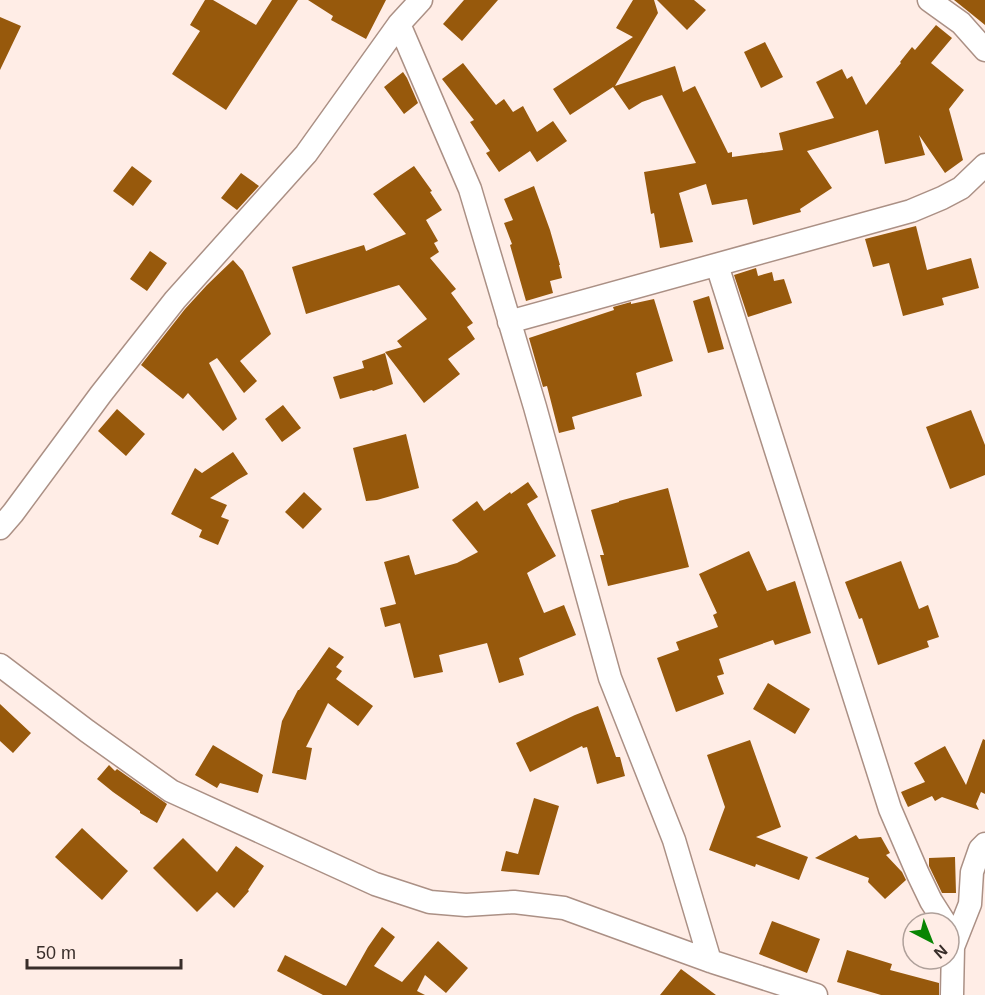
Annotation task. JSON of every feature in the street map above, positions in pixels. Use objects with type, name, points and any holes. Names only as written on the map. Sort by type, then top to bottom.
[{"type":"street","points":[[0,528],[175,300],[306,154],[399,24],[421,0]]},
{"type":"street","points":[[929,0],[961,23],[985,50]]},
{"type":"street","points":[[399,24],[470,189],[535,407],[610,678],[674,840],[711,961]]},
{"type":"street","points":[[510,322],[911,211],[961,188],[985,165]]},
{"type":"street","points":[[717,265],[890,809],[918,874],[937,911]]},
{"type":"street","points":[[0,665],[171,791],[375,884],[430,902],[466,905],[514,902],[564,908],[711,961],[816,995]]},
{"type":"street","points":[[961,922],[970,904],[972,873],[980,849],[985,844]]},
{"type":"street","points":[[952,971],[952,995]]},
{"type":"building","points":[[205,0],[213,0],[256,25],[272,0],[298,0],[226,110],[172,74],[200,31],[190,25]]},
{"type":"building","points":[[308,0],[386,0],[366,39],[331,20],[333,16]]},
{"type":"building","points":[[464,0],[498,0],[462,41],[443,24]]},
{"type":"building","points":[[633,0],[654,0],[658,13],[615,86],[675,66],[683,92],[695,86],[728,153],[732,152],[732,157],[783,150],[779,133],[834,118],[816,82],[842,69],[847,79],[852,76],[866,105],[912,47],[915,50],[936,25],[952,38],[931,63],[964,90],[949,109],[963,160],[945,173],[919,135],[925,155],[885,164],[878,130],[807,151],[832,188],[800,209],[801,212],[753,225],[747,199],[712,205],[706,184],[679,193],[693,242],[660,248],[654,213],[651,214],[644,172],[696,163],[662,95],[642,102],[629,110],[613,87],[570,115],[553,89],[633,37],[616,28]]},
{"type":"building","points":[[657,0],[694,0],[706,10],[687,30]]},
{"type":"building","points":[[954,0],[985,0],[985,25],[969,12]]},
{"type":"building","points":[[0,17],[21,26],[0,70]]},
{"type":"building","points":[[765,42],[783,77],[761,88],[744,52]]},
{"type":"building","points":[[463,63],[496,105],[504,99],[513,112],[523,106],[537,132],[553,121],[567,141],[537,162],[530,151],[499,172],[486,153],[490,151],[470,122],[474,120],[442,79]]},
{"type":"building","points":[[403,72],[418,103],[404,114],[384,87]]},
{"type":"building","points":[[132,166],[152,181],[133,206],[113,191]]},
{"type":"building","points":[[414,166],[442,210],[426,220],[438,241],[434,243],[439,252],[430,258],[456,289],[451,293],[473,323],[467,327],[475,339],[448,359],[460,374],[424,403],[385,352],[402,347],[397,341],[427,319],[399,285],[306,314],[292,267],[364,245],[366,251],[406,234],[373,194]]},
{"type":"building","points":[[241,173],[259,186],[237,210],[221,198]]},
{"type":"building","points":[[534,186],[550,230],[562,278],[550,281],[553,293],[526,301],[510,245],[512,244],[504,223],[513,220],[504,199]]},
{"type":"building","points":[[916,226],[927,270],[971,258],[979,288],[942,298],[944,305],[903,316],[889,263],[873,267],[865,239]]},
{"type":"building","points":[[150,251],[167,263],[147,291],[130,279]]},
{"type":"building","points":[[233,260],[243,271],[271,334],[240,361],[257,381],[244,393],[217,358],[209,363],[237,419],[223,431],[188,393],[183,399],[141,365],[185,309]]},
{"type":"building","points":[[756,268],[758,276],[772,272],[774,281],[784,279],[792,303],[748,317],[734,275]]},
{"type":"building","points":[[709,296],[724,349],[708,353],[693,301]]},
{"type":"building","points":[[654,299],[673,361],[636,373],[642,396],[572,417],[575,429],[559,433],[547,386],[543,387],[529,338],[614,310],[613,307]]},
{"type":"building","points":[[385,353],[393,384],[340,399],[333,377],[364,368],[362,361]]},
{"type":"building","points":[[283,405],[301,428],[282,442],[265,419]]},
{"type":"building","points":[[117,409],[145,434],[126,456],[98,431]]},
{"type":"building","points":[[971,410],[985,445],[985,475],[950,489],[926,427]]},
{"type":"building","points":[[406,434],[419,488],[366,501],[353,448]]},
{"type":"building","points":[[233,452],[248,474],[210,498],[227,505],[221,517],[229,520],[218,545],[199,537],[202,530],[171,514],[195,468],[202,473]]},
{"type":"building","points":[[528,482],[538,497],[527,504],[556,556],[527,573],[544,613],[564,605],[576,635],[519,658],[524,675],[499,683],[487,643],[439,655],[443,672],[414,678],[400,623],[385,627],[380,608],[396,604],[384,562],[409,555],[415,575],[457,563],[478,552],[452,520],[477,501],[484,511]]},
{"type":"building","points":[[668,488],[689,567],[608,586],[600,555],[604,555],[591,510]]},
{"type":"building","points":[[304,492],[322,509],[303,529],[285,512]]},
{"type":"building","points":[[749,551],[767,591],[795,581],[811,633],[775,645],[773,640],[719,659],[724,674],[717,676],[724,694],[676,712],[657,658],[679,650],[676,642],[718,627],[713,615],[717,613],[699,574]]},
{"type":"building","points":[[901,561],[919,609],[928,605],[939,637],[927,641],[929,647],[878,665],[862,618],[859,619],[845,582]]},
{"type":"building","points":[[329,647],[344,657],[336,667],[342,671],[336,679],[373,706],[358,726],[328,703],[306,747],[312,748],[306,780],[272,773],[282,721],[298,690]]},
{"type":"building","points":[[768,683],[810,709],[795,734],[753,709]]},
{"type":"building","points":[[0,704],[31,733],[13,753],[0,741]]},
{"type":"building","points":[[598,706],[616,757],[620,757],[625,776],[597,784],[587,747],[582,746],[530,772],[516,743]]},
{"type":"building","points":[[983,739],[985,740],[985,794],[981,792],[976,804],[979,810],[942,797],[935,801],[932,796],[908,807],[901,792],[925,782],[914,763],[945,746],[966,785]]},
{"type":"building","points":[[750,740],[781,827],[756,837],[808,857],[799,880],[709,850],[725,807],[707,755]]},
{"type":"building","points":[[213,745],[263,775],[258,793],[220,783],[217,788],[195,775]]},
{"type":"building","points":[[109,765],[167,804],[157,823],[140,813],[97,779]]},
{"type":"building","points":[[534,798],[559,806],[539,875],[501,871],[506,851],[518,854]]},
{"type":"building","points":[[82,828],[128,871],[102,900],[55,857]]},
{"type":"building","points":[[856,835],[859,839],[881,837],[890,853],[886,855],[902,872],[906,880],[885,899],[868,882],[869,878],[815,858]]},
{"type":"building","points":[[183,838],[217,872],[236,846],[264,866],[249,891],[234,908],[217,892],[197,912],[153,868]]},
{"type":"building","points":[[955,857],[956,893],[942,893],[929,866],[929,858]]},
{"type":"building","points":[[772,921],[820,939],[807,973],[759,954]]},
{"type":"building","points":[[382,927],[395,937],[374,966],[402,982],[438,941],[468,968],[446,993],[425,975],[417,991],[425,995],[323,995],[277,971],[285,955],[346,986]]},
{"type":"building","points":[[847,950],[892,964],[890,970],[939,983],[939,995],[881,995],[837,982]]},
{"type":"building","points":[[681,969],[716,995],[660,995]]}]
